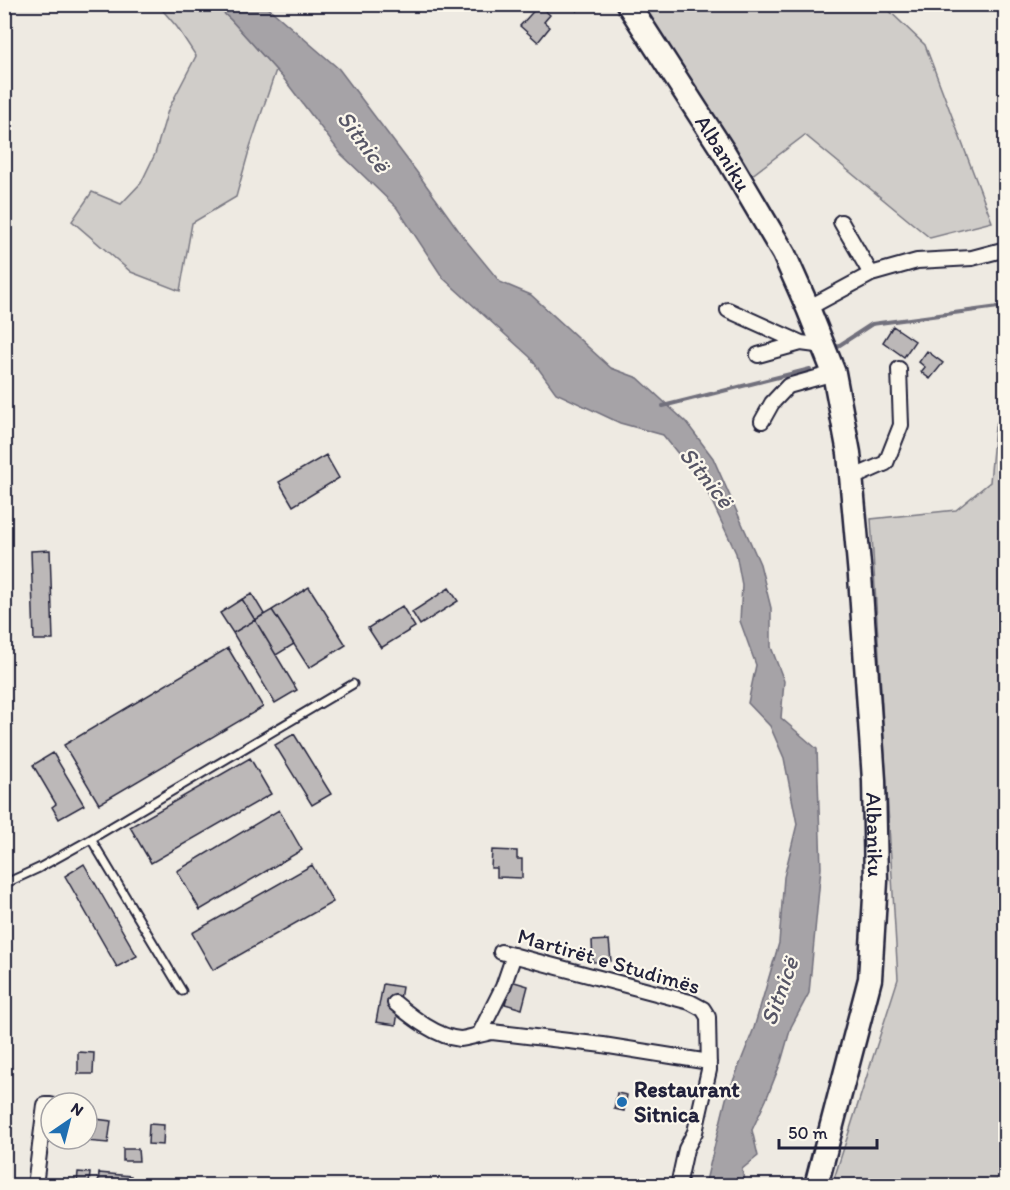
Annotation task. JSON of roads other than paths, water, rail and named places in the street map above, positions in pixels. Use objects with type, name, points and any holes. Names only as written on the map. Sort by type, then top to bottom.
[{"type":"main road","name":"Albaniku","points":[[628,4],[725,154],[784,254],[834,374],[852,478],[874,780],[876,881],[870,979],[816,1185]]},
{"type":"street","points":[[841,222],[871,274]]},
{"type":"street","points":[[808,308],[871,274],[917,261],[972,258],[1005,249]]},
{"type":"street","points":[[728,310],[801,343],[824,346]]},
{"type":"street","points":[[758,355],[801,343]]},
{"type":"street","points":[[852,478],[886,464],[901,425],[899,369]]},
{"type":"street","points":[[762,421],[772,403],[788,386],[834,374]]},
{"type":"street","name":"Martirët e Studimës","points":[[480,1033],[503,987],[508,954],[690,1002],[703,1009],[708,1017],[709,1070],[695,1132],[686,1149],[678,1185]]},
{"type":"street","points":[[395,1003],[415,1019],[442,1033],[462,1039],[492,1032],[594,1043],[709,1062]]},
{"type":"street","points":[[35,1185],[39,1151]]},
{"type":"lane","points":[[4,884],[39,868],[91,839],[353,684]]},
{"type":"lane","points":[[91,839],[182,991]]},
{"type":"water","name":"Sitnicë","points":[[215,5],[265,5],[339,69],[464,238],[500,282],[531,295],[611,368],[638,378],[686,422],[713,458],[760,564],[771,608],[771,647],[784,681],[781,718],[817,749],[821,868],[809,993],[791,1027],[781,1062],[752,1130],[758,1156],[742,1169],[745,1185],[705,1185],[726,1099],[754,1028],[779,943],[784,877],[797,824],[784,758],[770,726],[748,703],[756,665],[740,621],[742,585],[736,553],[705,487],[663,435],[620,423],[556,393],[530,357],[443,278],[397,208],[341,154],[284,79]]},
{"type":"waterway","points":[[832,350],[872,324],[1006,306]]},
{"type":"waterway","points":[[663,406],[810,369]]},
{"type":"place","name":"Restaurant Sitnica","points":[[622,1102]]}]
